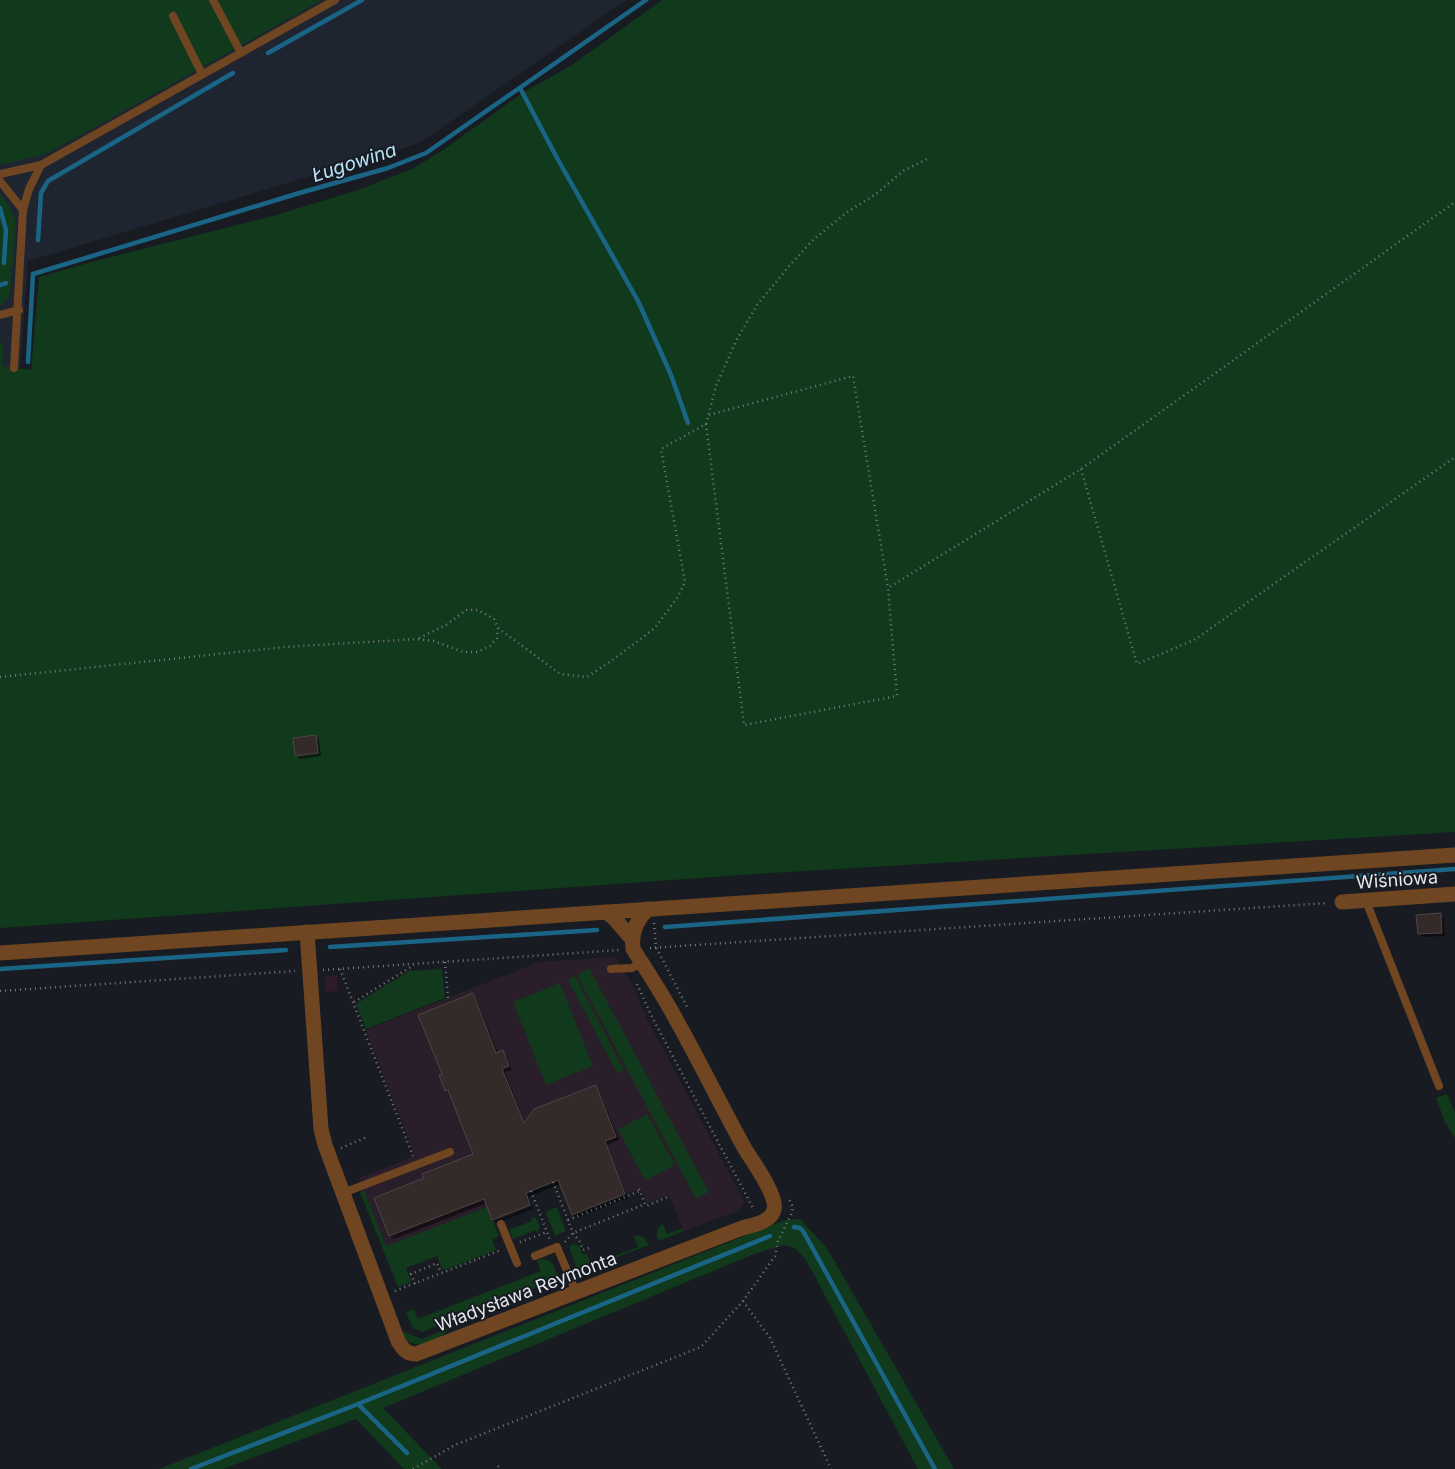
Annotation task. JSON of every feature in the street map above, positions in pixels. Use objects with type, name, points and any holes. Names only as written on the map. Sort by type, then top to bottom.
[{"type":"street","points":[[0,953],[1455,855]]},
{"type":"street","name":"Wiśniowa","points":[[1342,902],[1455,894]]},
{"type":"street","points":[[632,939],[639,918],[651,909]]},
{"type":"street","name":"Władysława Reymonta","points":[[307,932],[320,1129],[342,1194],[398,1341],[402,1348],[410,1354],[425,1352],[742,1228],[758,1224],[769,1218],[775,1208],[772,1196],[674,1016],[638,960],[633,949],[632,939],[613,917],[605,912]]},
{"type":"lane","points":[[213,0],[241,53]]},
{"type":"lane","points":[[0,174],[41,165],[335,0]]},
{"type":"lane","points":[[173,16],[202,74]]},
{"type":"lane","points":[[14,368],[19,310],[23,210],[41,165]]},
{"type":"lane","points":[[0,181],[23,210]]},
{"type":"lane","points":[[0,315],[19,310]]},
{"type":"lane","points":[[1366,901],[1439,1086]]},
{"type":"lane","points":[[610,969],[638,960]]},
{"type":"lane","points":[[342,1194],[450,1152]]},
{"type":"lane","points":[[501,1224],[516,1263]]},
{"type":"lane","points":[[535,1256],[556,1248],[576,1292]]},
{"type":"path","points":[[709,415],[853,376],[888,588],[896,696],[744,725],[706,424],[716,386],[737,338],[757,305],[790,265],[814,239],[846,213],[876,194],[903,171],[929,158]]},
{"type":"path","points":[[888,588],[1081,469],[1455,202]]},
{"type":"path","points":[[417,639],[446,625],[466,610],[478,610],[494,619],[498,628],[560,674],[587,677],[614,660],[655,628],[678,598],[684,582],[661,449],[706,424]]},
{"type":"path","points":[[1081,469],[1137,664],[1194,640],[1455,457]]},
{"type":"path","points":[[0,677],[285,647],[417,639],[434,641],[463,652],[476,652],[490,646],[497,638],[498,628]]},
{"type":"path","points":[[638,960],[656,947],[1342,902]]},
{"type":"path","points":[[651,909],[656,947],[688,1008]]},
{"type":"path","points":[[618,950],[638,960],[652,1017],[754,1208]]},
{"type":"path","points":[[444,962],[448,998]]},
{"type":"path","points":[[354,1002],[416,964]]},
{"type":"path","points":[[340,969],[414,1157]]},
{"type":"path","points":[[341,1148],[367,1137]]},
{"type":"path","points":[[553,1182],[573,1232],[584,1250],[589,1248]]},
{"type":"path","points":[[568,1220],[640,1190],[645,1204]]},
{"type":"path","points":[[531,1191],[547,1232],[556,1248],[567,1240],[573,1232],[668,1197]]},
{"type":"path","points":[[413,1469],[455,1445],[701,1347],[743,1301],[775,1256],[778,1241],[793,1207],[788,1198]]},
{"type":"path","points":[[395,1291],[547,1232]]},
{"type":"path","points":[[415,1284],[411,1274],[438,1263],[442,1273]]},
{"type":"path","points":[[743,1301],[770,1338],[832,1469]]},
{"type":"shaded area","points":[[0,0],[626,0],[417,144],[28,261],[20,369],[2,366],[4,345],[0,342]]},
{"type":"shaded area","points":[[616,957],[633,986],[647,1019],[744,1201],[740,1210],[684,1231],[669,1195],[647,1203],[641,1188],[572,1215],[558,1180],[526,1193],[530,1205],[492,1220],[487,1207],[386,1247],[359,1178],[415,1156],[366,1030],[539,962]]},
{"type":"shaded area","points":[[337,975],[338,991],[326,992],[325,976]]},
{"type":"green space","points":[[0,0],[322,0],[45,154],[0,165]]},
{"type":"green space","points":[[662,0],[1455,0],[1455,832],[755,874],[0,928],[0,342],[4,345],[2,366],[31,370],[39,277],[273,216],[358,190],[414,168],[446,148],[522,93],[572,65]]},
{"type":"green space","points":[[0,194],[10,207],[16,221],[10,295],[0,307]]},
{"type":"green space","points":[[589,968],[709,1192],[696,1199],[577,975]]},
{"type":"green space","points":[[442,969],[445,998],[366,1029],[356,1004],[409,971]]},
{"type":"green space","points":[[575,976],[624,1070],[617,1073],[568,980]]},
{"type":"green space","points":[[560,983],[593,1066],[546,1085],[513,1002]]},
{"type":"green space","points":[[1447,1094],[1455,1113],[1455,1138],[1445,1122],[1436,1098]]},
{"type":"green space","points":[[647,1114],[675,1165],[645,1181],[618,1129]]},
{"type":"green space","points":[[364,1190],[386,1246],[487,1207],[499,1236],[492,1239],[496,1250],[445,1270],[442,1268],[437,1256],[406,1268],[411,1281],[398,1287],[360,1192]]},
{"type":"green space","points":[[557,1208],[566,1231],[555,1236],[546,1212]]},
{"type":"green space","points":[[531,1217],[536,1218],[539,1226],[537,1233],[536,1230],[513,1239],[509,1230],[532,1221]]},
{"type":"green space","points":[[800,1219],[825,1246],[835,1262],[954,1469],[918,1469],[806,1260],[795,1248],[784,1245],[754,1254],[383,1408],[442,1469],[404,1469],[356,1419],[223,1469],[159,1469],[785,1220]]},
{"type":"green space","points":[[663,1224],[667,1234],[683,1228],[684,1231],[658,1241],[657,1231]]},
{"type":"green space","points":[[634,1236],[644,1237],[649,1245],[578,1272],[570,1250],[570,1246],[573,1244],[579,1246],[583,1255],[587,1254],[592,1265],[638,1247]]},
{"type":"green space","points":[[541,1259],[551,1263],[559,1279],[422,1332],[413,1328],[406,1312],[414,1309],[418,1319],[541,1271],[537,1261]]},
{"type":"green space","points":[[449,1328],[441,1339],[422,1345],[405,1340],[400,1333],[404,1332],[422,1339]]},
{"type":"building","points":[[316,735],[318,753],[295,756],[293,738]]},
{"type":"building","points":[[1441,913],[1442,933],[1418,934],[1416,915]]},
{"type":"building","points":[[473,993],[496,1053],[503,1050],[509,1066],[502,1069],[524,1123],[534,1109],[596,1085],[616,1137],[605,1141],[625,1194],[572,1215],[558,1180],[526,1193],[530,1205],[492,1220],[484,1199],[389,1236],[374,1198],[424,1178],[422,1174],[473,1154],[448,1090],[445,1091],[439,1075],[442,1074],[418,1015]]},
{"type":"waterway","points":[[268,53],[362,0]]},
{"type":"waterway","name":"Ługowina","points":[[28,362],[33,274],[388,168],[426,153],[646,0]]},
{"type":"waterway","points":[[38,240],[41,193],[48,181],[233,73]]},
{"type":"waterway","points":[[520,88],[557,158],[638,301],[671,375],[688,423]]},
{"type":"waterway","points":[[0,208],[6,230],[4,263]]},
{"type":"waterway","name":"Ługowina","points":[[0,285],[6,283]]},
{"type":"waterway","points":[[665,927],[1455,869]]},
{"type":"waterway","points":[[330,947],[597,930]]},
{"type":"waterway","points":[[0,969],[286,950]]},
{"type":"waterway","points":[[794,1227],[800,1228],[803,1231],[935,1469]]},
{"type":"waterway","points":[[191,1469],[358,1404],[770,1236]]},
{"type":"waterway","points":[[358,1404],[407,1453]]}]
